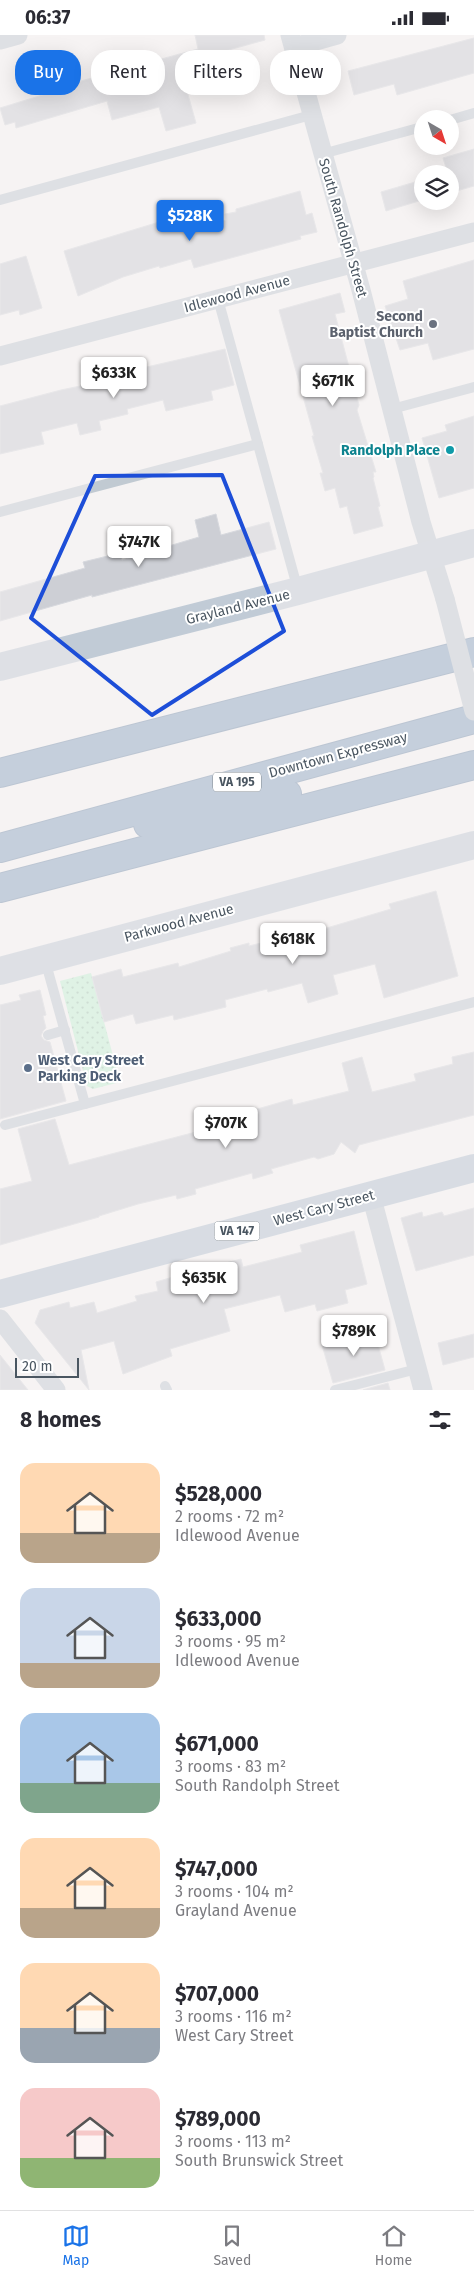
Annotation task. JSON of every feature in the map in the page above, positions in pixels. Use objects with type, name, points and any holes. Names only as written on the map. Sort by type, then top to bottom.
[{"type":"highway","points":[[0,773],[474,652]]},
{"type":"highway","name":"Downtown Expressway","points":[[0,848],[474,719]]},
{"type":"highway","points":[[0,854],[261,801],[474,747]]},
{"type":"highway","points":[[0,765],[44,762]]},
{"type":"highway","points":[[0,888],[474,765]]},
{"type":"main road","name":"West Cary Street","points":[[0,1294],[474,1168]]},
{"type":"street","points":[[0,40],[18,35]]},
{"type":"street","points":[[292,41],[337,35]]},
{"type":"street","name":"South Randolph Street","points":[[292,41],[311,115],[354,264],[421,522],[445,599],[474,711]]},
{"type":"street","name":"Idlewood Avenue","points":[[0,356],[474,232]]},
{"type":"street","name":"Grayland Avenue","points":[[0,667],[298,591],[474,543]]},
{"type":"street","name":"Parkwood Avenue","points":[[0,971],[474,845]]},
{"type":"street","points":[[372,1195],[423,1390]]},
{"type":"street","points":[[0,1319],[51,1388]]},
{"type":"lane","points":[[459,117],[474,113]]},
{"type":"lane","points":[[0,199],[311,115]]},
{"type":"lane","points":[[322,154],[414,129]]},
{"type":"lane","points":[[218,299],[298,591]]},
{"type":"lane","points":[[392,409],[474,387]]},
{"type":"lane","points":[[0,512],[258,444]]},
{"type":"lane","points":[[45,959],[85,1104]]},
{"type":"lane","points":[[5,1125],[474,1002]]},
{"type":"lane","points":[[48,1035],[65,1030]]},
{"type":"lane","points":[[335,1390],[417,1369]]},
{"type":"highlighted area","points":[[222,475],[284,631],[152,715],[31,618],[95,476]]},
{"type":"green space","points":[[91,973],[120,1082],[93,1089],[87,1086],[60,981]]},
{"type":"building","points":[[195,35],[264,35],[265,40],[229,50],[194,50],[198,49]]},
{"type":"building","points":[[474,38],[474,73],[397,95],[394,84],[354,95],[348,71]]},
{"type":"building","points":[[175,55],[175,95],[188,95],[196,123],[166,131],[159,107],[112,120],[107,101],[16,128],[15,122],[5,125],[0,108],[42,95],[81,95],[81,81],[91,78],[91,95],[165,95],[165,58]]},
{"type":"building","points":[[474,149],[474,186],[459,190],[459,165],[445,165],[443,158],[459,155],[459,153]]},
{"type":"building","points":[[414,182],[414,202],[386,211],[381,192]]},
{"type":"building","points":[[300,191],[306,215],[312,213],[317,232],[300,236],[301,239],[194,268],[191,259],[160,268],[159,266],[123,277],[78,296],[64,251],[169,219],[172,229],[187,224],[189,231],[226,220],[225,214],[236,212],[236,209]]},
{"type":"building","points":[[26,256],[42,308],[20,315],[19,310],[0,315],[0,264]]},
{"type":"building","name":"Second Baptist Church","points":[[474,260],[474,349],[433,360],[428,343],[400,350],[385,306],[408,299],[403,281]]},
{"type":"building","points":[[340,293],[345,312],[335,314],[359,405],[357,410],[376,472],[373,472],[373,478],[383,526],[354,534],[347,506],[340,508],[335,488],[325,491],[320,473],[323,473],[312,436],[314,436],[279,310]]},
{"type":"building","points":[[225,349],[234,385],[211,391],[213,400],[166,411],[163,400],[127,409],[128,414],[99,421],[101,430],[80,435],[77,423],[41,432],[44,444],[0,454],[0,406],[61,390],[90,384],[90,386],[126,377],[125,372]]},
{"type":"building","name":"Randolph Place","points":[[474,416],[474,488],[439,498],[422,438],[447,431],[445,425]]},
{"type":"building","points":[[216,514],[221,535],[269,522],[276,549],[92,597],[92,595],[0,621],[0,592],[85,568],[83,562],[120,553],[122,560],[199,537],[195,520]]},
{"type":"building","points":[[436,891],[458,976],[384,998],[375,964],[333,975],[338,994],[308,1003],[302,983],[268,992],[267,989],[225,1000],[226,1007],[174,1020],[173,1015],[136,1024],[133,1014],[104,1022],[92,977],[121,969],[123,977],[178,963],[179,967],[231,951],[230,948],[249,943],[249,946],[285,937],[286,940],[391,909],[389,904]]},
{"type":"building","name":"West Cary Street Parking Deck","points":[[40,990],[46,1015],[43,1016],[46,1028],[41,1036],[44,1040],[50,1042],[66,1101],[0,1119],[0,1005],[21,1000],[19,995]]},
{"type":"building","points":[[474,1052],[474,1115],[359,1145],[355,1153],[341,1142],[334,1154],[318,1159],[314,1157],[271,1169],[273,1173],[253,1179],[252,1173],[195,1189],[196,1194],[177,1199],[176,1195],[138,1204],[0,1245],[0,1189],[32,1181],[18,1129],[55,1119],[69,1165],[242,1120],[240,1114],[292,1099],[293,1105],[349,1091],[342,1063],[362,1057],[372,1092],[416,1081],[414,1074],[453,1064],[452,1057]]},
{"type":"building","points":[[474,1208],[474,1255],[416,1271],[401,1218],[422,1212],[423,1217],[442,1212],[444,1216]]},
{"type":"building","points":[[354,1231],[367,1284],[345,1290],[348,1303],[317,1311],[315,1304],[285,1312],[280,1295],[224,1309],[230,1331],[170,1349],[172,1356],[123,1374],[114,1341],[81,1350],[89,1390],[35,1323],[40,1310],[69,1302],[70,1308],[94,1302],[97,1313],[137,1301],[135,1296],[158,1291],[156,1282],[173,1277],[177,1283],[224,1270],[222,1264],[241,1259],[243,1267],[302,1252],[300,1245]]},
{"type":"building","points":[[374,1330],[385,1370],[333,1383],[322,1345]]},
{"type":"building","points":[[474,1334],[474,1357],[443,1365],[438,1343]]},
{"type":"building","points":[[0,1355],[28,1390],[0,1390]]},
{"type":"building","points":[[388,1383],[390,1390],[363,1390]]},
{"type":"place","name":"Second Baptist Church","points":[[433,324]]},
{"type":"place","name":"Randolph Place","points":[[450,450]]},
{"type":"place","name":"West Cary Street Parking Deck","points":[[28,1068]]}]
